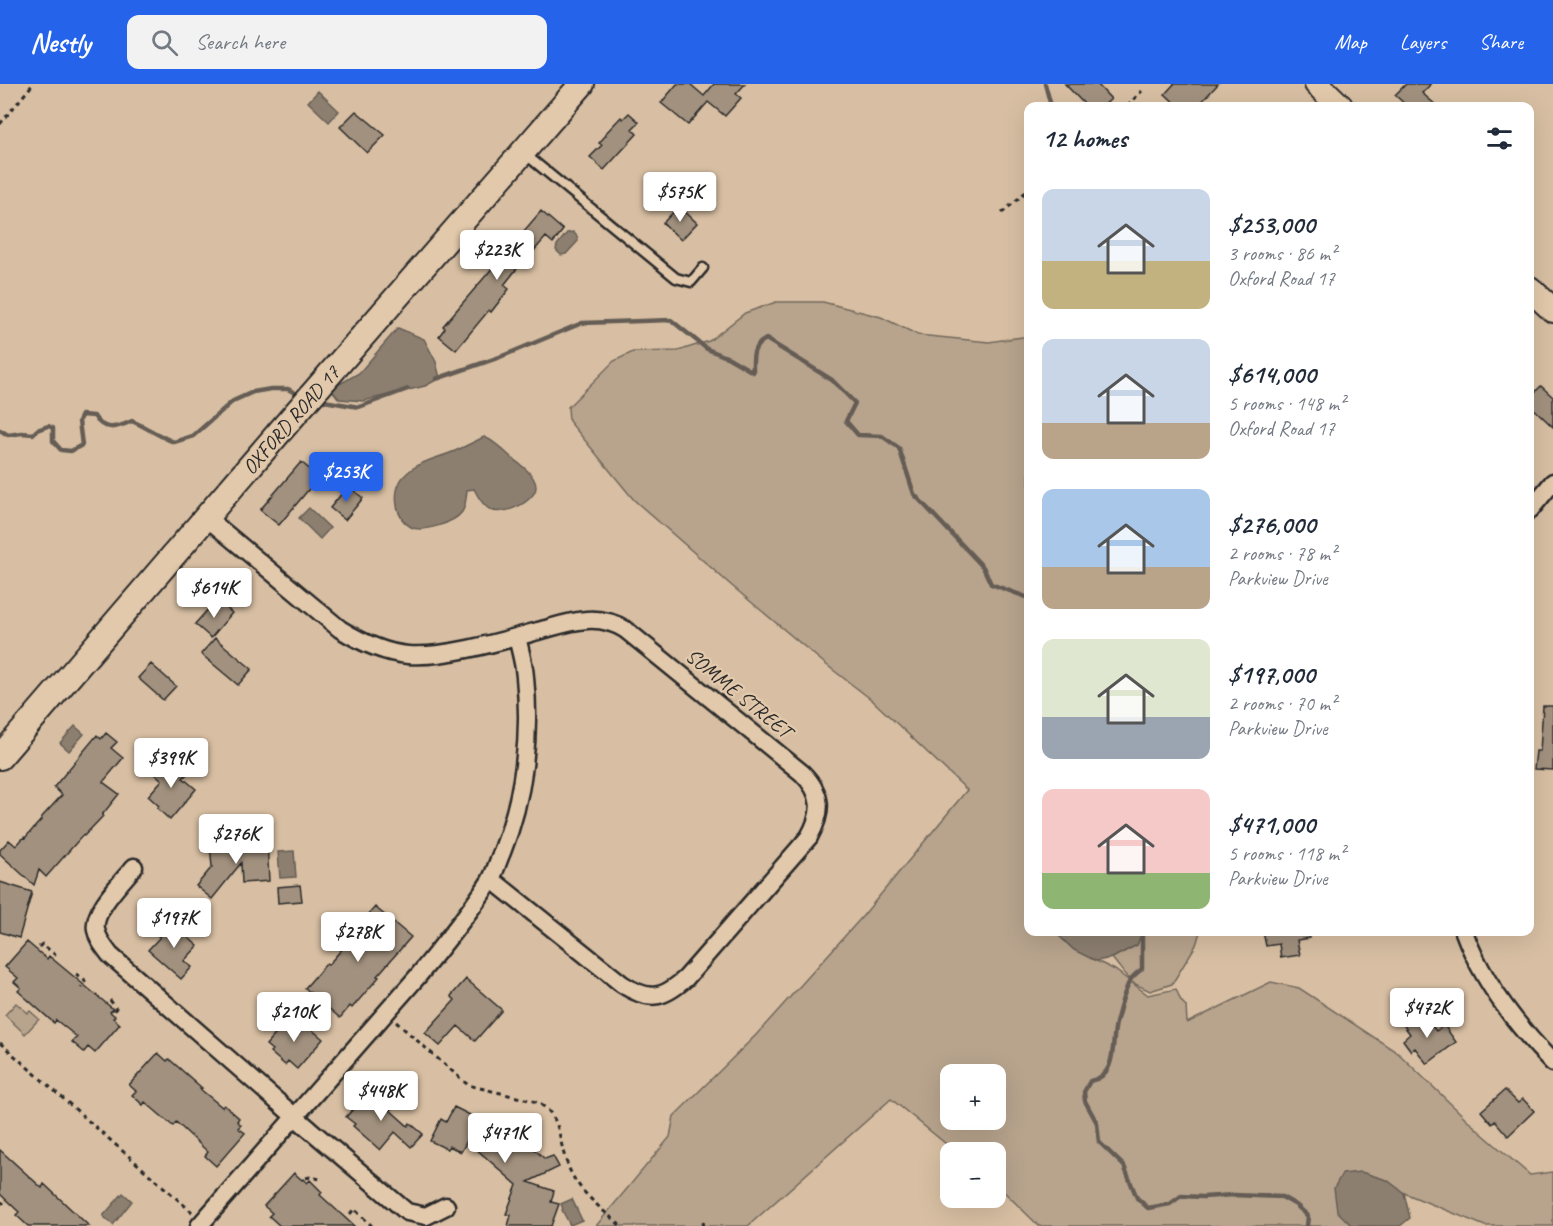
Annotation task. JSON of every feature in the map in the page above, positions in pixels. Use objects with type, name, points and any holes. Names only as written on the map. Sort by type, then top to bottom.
[{"type":"main road","name":"OXFORD ROAD 17","points":[[0,757],[582,84]]},
{"type":"main road","points":[[1317,84],[1336,102]]},
{"type":"main road","points":[[1534,293],[1553,310]]},
{"type":"street","points":[[1534,505],[1553,482]]},
{"type":"street","name":"SOMME STREET","points":[[207,518],[340,629],[373,647],[410,655],[437,654],[573,622],[589,620],[616,624],[802,773],[811,782],[819,799],[816,824],[809,837],[686,978],[665,994],[647,996],[635,993],[491,879]]},
{"type":"street","points":[[201,1223],[418,976],[452,934],[491,879],[507,839],[519,799],[525,758],[527,718],[525,676],[517,637]]},
{"type":"street","points":[[134,867],[100,909],[96,919],[95,929],[100,942],[110,955],[408,1212],[426,1216],[446,1206]]},
{"type":"street","points":[[1465,936],[1485,975],[1505,1006],[1519,1026],[1553,1063]]},
{"type":"lane","points":[[523,152],[676,278],[692,282],[704,268]]},
{"type":"path","points":[[0,124],[33,84]]},
{"type":"path","points":[[1131,102],[1142,91]]},
{"type":"path","points":[[1002,213],[1024,193]]},
{"type":"path","points":[[39,947],[42,944],[58,957]]},
{"type":"path","points":[[76,974],[85,981],[81,988]]},
{"type":"path","points":[[110,1000],[116,1008],[113,1012]]},
{"type":"path","points":[[386,1013],[468,1085],[540,1103],[549,1110],[558,1125],[566,1162],[576,1181],[588,1197],[621,1226]]},
{"type":"path","points":[[0,1043],[201,1223]]},
{"type":"path","points":[[306,1178],[320,1179]]},
{"type":"path","points":[[0,1202],[3,1203],[6,1200]]},
{"type":"path","points":[[350,1214],[354,1209],[372,1226]]},
{"type":"shaded area","points":[[318,91],[339,111],[329,122],[308,102]]},
{"type":"shaded area","points":[[573,232],[578,241],[566,254],[561,255],[556,250],[557,245],[567,233]]},
{"type":"shaded area","points":[[776,302],[823,302],[881,317],[918,335],[989,342],[1024,337],[1024,936],[1059,936],[1074,950],[1115,970],[1148,995],[1176,989],[1186,1006],[1187,1023],[1271,982],[1299,988],[1398,1053],[1480,1132],[1530,1175],[1553,1172],[1553,1226],[1485,1226],[1404,1193],[1373,1226],[1039,1226],[1006,1194],[1006,1142],[944,1142],[891,1099],[748,1226],[596,1226],[670,1137],[674,1116],[756,1035],[862,917],[967,790],[872,700],[732,586],[634,500],[569,421],[568,407],[614,361],[633,352],[678,351],[709,341],[745,313]]},
{"type":"shaded area","points":[[398,328],[424,339],[436,362],[440,378],[425,386],[363,401],[339,399],[331,389],[359,373]]},
{"type":"shaded area","points":[[484,437],[496,444],[531,474],[536,487],[530,498],[511,509],[497,511],[486,506],[474,489],[467,490],[462,512],[452,520],[422,529],[416,529],[406,523],[399,513],[396,500],[398,488],[404,476],[422,463]]},
{"type":"shaded area","points":[[309,508],[330,528],[320,539],[299,518]]},
{"type":"shaded area","points":[[75,726],[84,734],[69,751],[60,743]]},
{"type":"shaded area","points":[[294,851],[296,877],[280,878],[278,852]]},
{"type":"shaded area","points":[[1059,936],[1140,936],[1137,945],[1112,958],[1096,961],[1074,950]]},
{"type":"shaded area","points":[[1140,936],[1199,936],[1196,945],[1172,984],[1150,991],[1131,982],[1112,958],[1137,945]]},
{"type":"shaded area","points":[[16,1003],[39,1019],[25,1034],[5,1015]]},
{"type":"shaded area","points":[[1361,1172],[1387,1180],[1404,1193],[1410,1218],[1400,1226],[1352,1226],[1337,1211],[1334,1188],[1342,1174]]},
{"type":"shaded area","points":[[123,1193],[132,1201],[113,1225],[103,1216]]},
{"type":"shaded area","points":[[572,1199],[582,1220],[570,1225],[561,1204]]},
{"type":"building","points":[[677,84],[690,84],[704,96],[714,84],[745,84],[736,94],[741,98],[725,116],[708,102],[688,125],[661,103]]},
{"type":"building","points":[[1065,84],[1097,84],[1111,99],[1108,102],[1082,102]]},
{"type":"building","points":[[1174,84],[1218,84],[1202,102],[1174,102],[1165,94]]},
{"type":"building","points":[[1406,84],[1431,84],[1422,93],[1432,102],[1403,102],[1395,95]]},
{"type":"building","points":[[356,111],[385,135],[367,153],[340,127]]},
{"type":"building","points":[[629,113],[639,122],[632,129],[637,134],[604,170],[590,157],[602,145],[599,143],[605,134],[621,117],[623,119]]},
{"type":"building","points":[[679,206],[697,223],[681,240],[663,223]]},
{"type":"building","points":[[541,211],[563,230],[553,243],[546,237],[523,261],[504,285],[509,289],[456,350],[439,336],[445,328],[443,326]]},
{"type":"building","points":[[1541,386],[1553,397],[1553,427],[1534,409],[1534,393]]},
{"type":"building","points":[[301,462],[319,477],[279,525],[260,510]]},
{"type":"building","points":[[348,486],[363,498],[345,520],[330,508]]},
{"type":"building","points":[[217,599],[232,613],[211,638],[195,624]]},
{"type":"building","points":[[215,638],[252,669],[238,685],[201,654]]},
{"type":"building","points":[[151,664],[176,686],[163,700],[138,678]]},
{"type":"building","points":[[1543,706],[1553,706],[1553,770],[1534,769],[1536,751],[1540,751]]},
{"type":"building","points":[[106,733],[117,742],[111,748],[123,758],[103,782],[119,794],[103,816],[46,877],[39,870],[34,885],[0,854],[0,850],[9,840],[16,846],[25,838],[62,795],[54,787],[97,735],[101,739]]},
{"type":"building","points":[[167,758],[187,774],[183,778],[196,789],[170,820],[148,796],[162,780],[154,773]]},
{"type":"building","points":[[267,840],[269,881],[242,883],[241,863],[212,899],[196,886],[212,867],[210,844]]},
{"type":"building","points":[[0,882],[32,892],[19,938],[0,932]]},
{"type":"building","points":[[300,885],[302,901],[278,903],[277,887]]},
{"type":"building","points":[[375,907],[411,937],[352,1008],[350,1006],[340,1018],[305,988],[356,933],[354,931]]},
{"type":"building","points":[[169,921],[198,946],[184,961],[192,967],[181,979],[148,950],[160,937],[157,935]]},
{"type":"building","points":[[1264,936],[1310,936],[1310,938],[1297,940],[1300,955],[1281,958],[1279,944],[1266,946]]},
{"type":"building","points":[[27,942],[47,959],[49,956],[113,1009],[110,1012],[120,1024],[95,1053],[88,1047],[84,1052],[72,1042],[77,1037],[56,1020],[54,1023],[18,991],[21,988],[14,982],[18,978],[5,967]]},
{"type":"building","points":[[466,979],[502,1010],[475,1041],[458,1026],[440,1046],[425,1033],[455,1000],[451,996]]},
{"type":"building","points":[[1422,1013],[1436,1031],[1444,1025],[1456,1042],[1427,1064],[1415,1048],[1411,1051],[1403,1040],[1410,1034],[1404,1026]]},
{"type":"building","points":[[296,1016],[323,1039],[297,1069],[288,1061],[285,1065],[270,1052],[272,1050],[266,1045],[280,1029],[283,1032]]},
{"type":"building","points":[[158,1053],[167,1061],[169,1059],[202,1088],[200,1089],[239,1118],[237,1121],[241,1125],[238,1128],[245,1133],[216,1166],[205,1156],[208,1152],[176,1122],[173,1126],[145,1102],[143,1105],[132,1095],[136,1091],[129,1085]]},
{"type":"building","points":[[1505,1090],[1518,1103],[1523,1099],[1534,1111],[1508,1136],[1495,1121],[1492,1124],[1481,1111]]},
{"type":"building","points":[[368,1092],[376,1099],[381,1093],[394,1105],[390,1110],[408,1126],[410,1123],[423,1134],[411,1147],[395,1132],[380,1150],[353,1126],[355,1124],[346,1117]]},
{"type":"building","points":[[454,1107],[490,1125],[494,1120],[497,1122],[500,1118],[545,1159],[553,1156],[559,1167],[528,1182],[554,1191],[551,1202],[559,1204],[551,1226],[508,1226],[511,1215],[506,1214],[517,1185],[467,1141],[461,1152],[449,1146],[447,1149],[430,1141],[441,1119],[446,1122]]},
{"type":"building","points":[[0,1150],[42,1188],[44,1184],[89,1226],[28,1226],[16,1215],[19,1212],[0,1194]]},
{"type":"building","points":[[294,1173],[307,1183],[310,1180],[322,1192],[320,1195],[354,1226],[280,1226],[269,1216],[272,1213],[264,1206]]},
{"type":"waterway","points":[[1045,84],[1050,102]]},
{"type":"waterway","points":[[436,379],[500,357],[582,323],[671,320],[707,349],[753,372],[755,349],[766,339],[832,380],[855,403],[846,421],[858,435],[882,436],[899,448],[914,494],[983,567],[991,584],[1024,596]]},
{"type":"waterway","points":[[0,430],[8,435],[33,434],[48,426],[53,428],[53,441],[61,450],[71,451],[82,445],[79,421],[82,415],[94,416],[102,425],[111,427],[132,421],[174,442],[193,436],[233,401],[253,392],[288,389],[295,393]]},
{"type":"waterway","points":[[324,401],[359,407],[408,389]]},
{"type":"waterway","points":[[1142,936],[1142,969],[1131,979],[1124,994],[1116,1023],[1112,1058],[1105,1073],[1090,1081],[1084,1092],[1085,1101],[1097,1123],[1099,1142],[1124,1166],[1137,1198],[1148,1208],[1170,1204],[1181,1196],[1282,1197],[1296,1205],[1308,1216],[1307,1226]]}]
